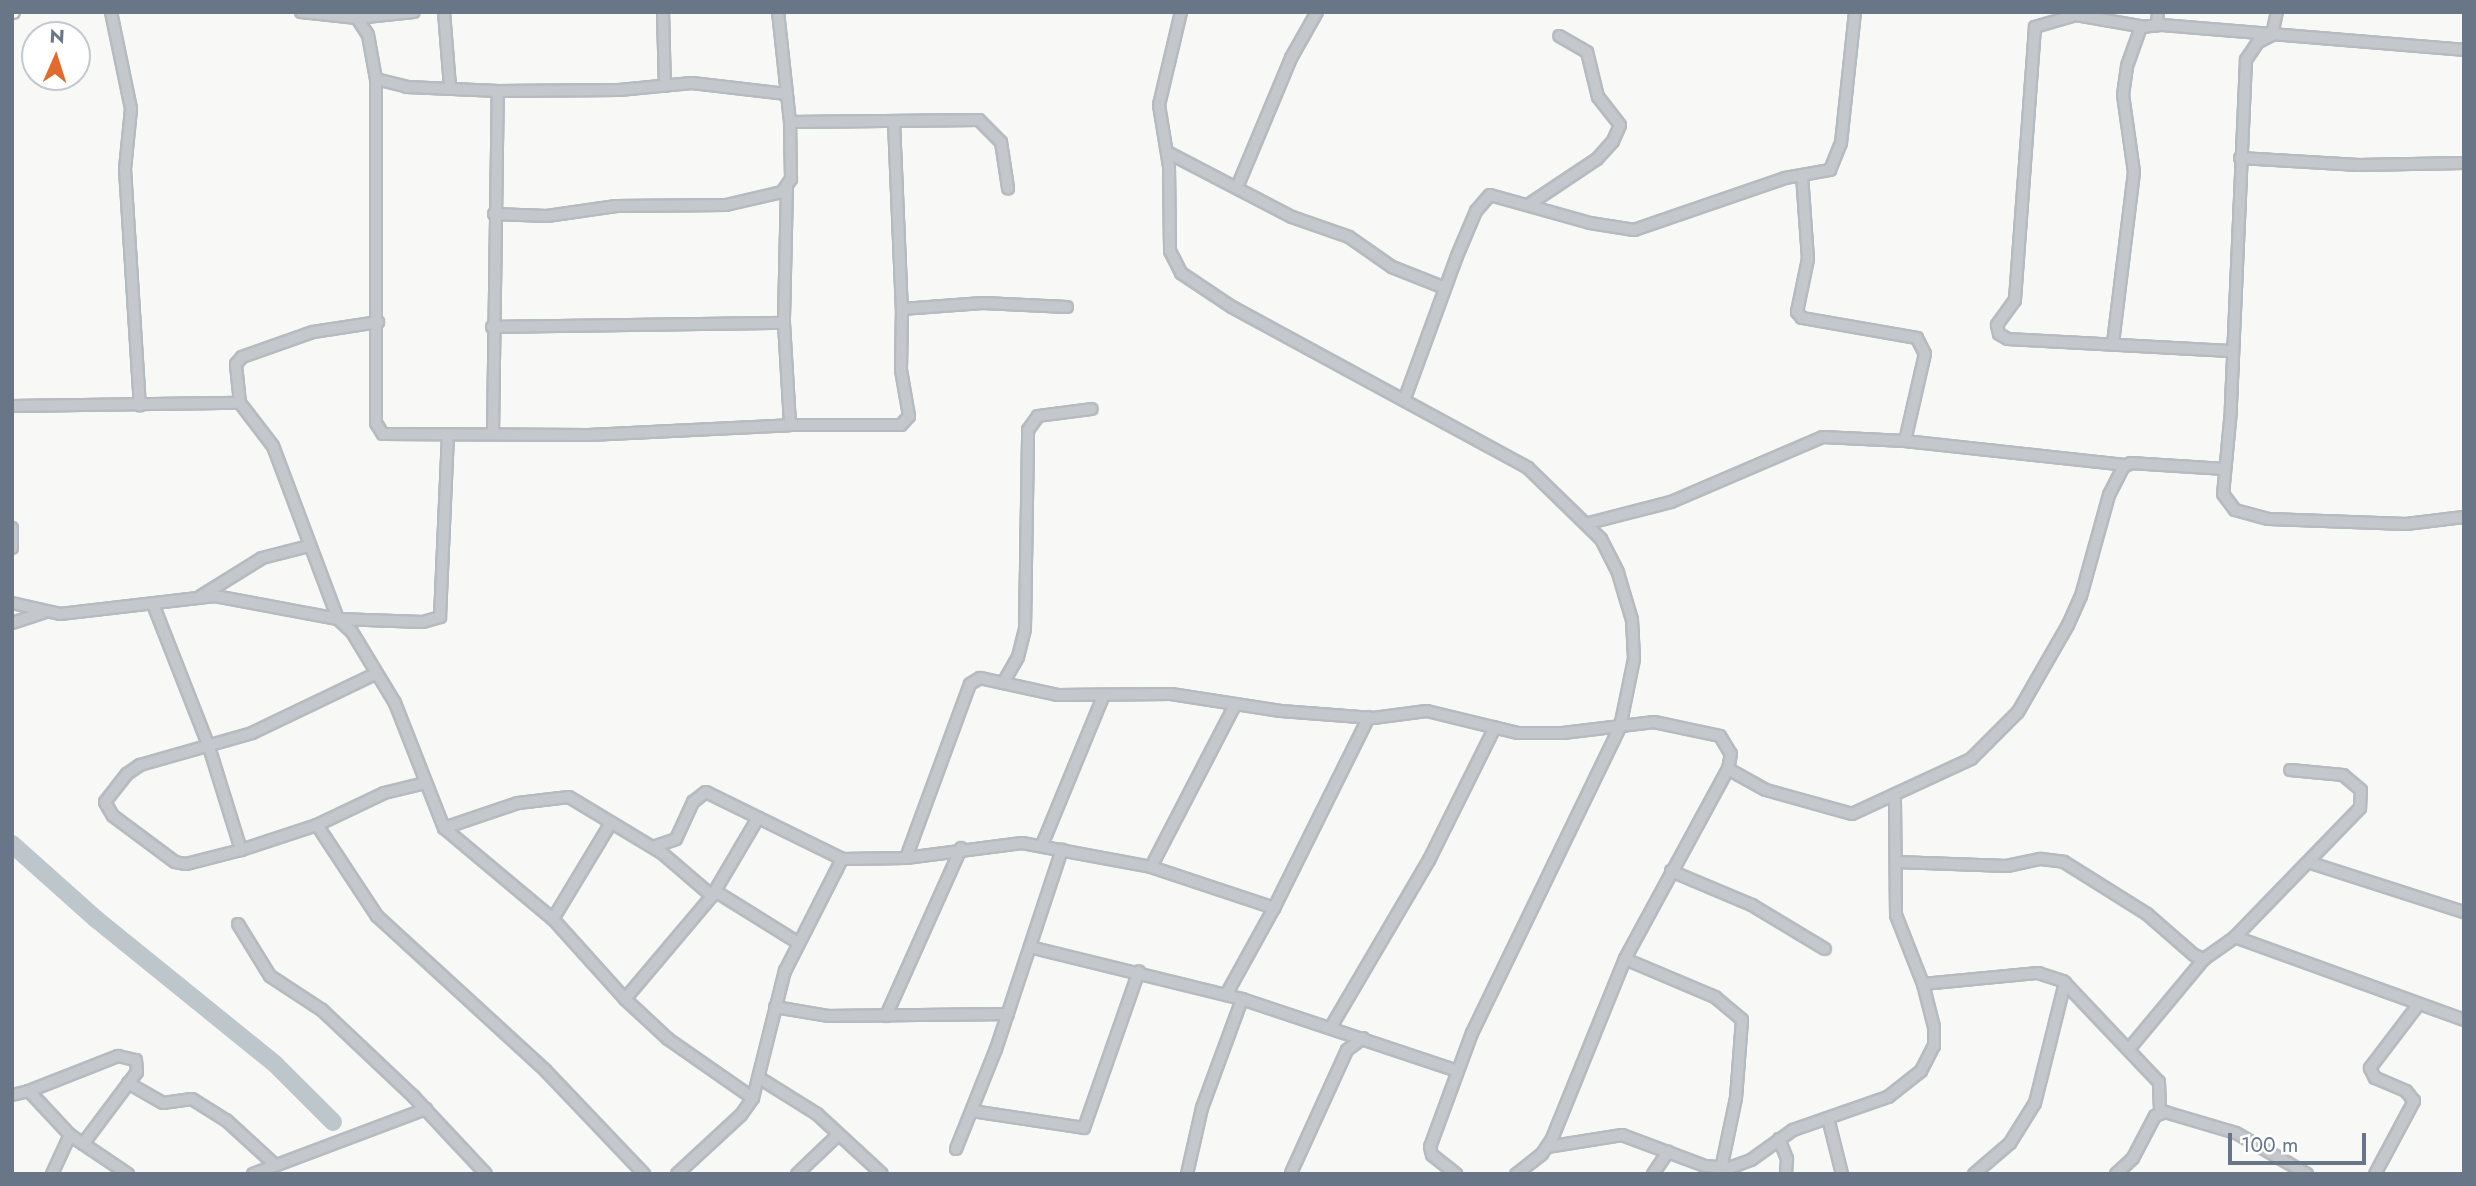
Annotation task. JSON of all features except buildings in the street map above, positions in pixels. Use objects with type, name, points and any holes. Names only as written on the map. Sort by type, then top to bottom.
[{"type":"street","points":[[111,12],[131,110],[125,169],[140,406]]},
{"type":"street","points":[[301,12],[357,18],[414,12]]},
{"type":"street","points":[[444,12],[450,87]]},
{"type":"street","points":[[663,12],[665,86]]},
{"type":"street","points":[[778,12],[790,122],[783,323],[790,425]]},
{"type":"street","points":[[1181,12],[1159,104],[1167,152],[1170,251],[1181,273],[1232,307],[1405,398],[1528,468],[1589,523],[1618,573],[1632,620],[1634,659],[1620,727],[1457,1071],[1430,1147],[1432,1155],[1455,1174]]},
{"type":"street","points":[[1238,185],[1291,58],[1317,12]]},
{"type":"street","points":[[1405,398],[1446,288],[1483,200],[1499,194],[1590,223],[1634,230],[1802,175],[1824,173],[1835,165],[1841,143],[1855,12]]},
{"type":"street","points":[[2157,25],[2158,12]]},
{"type":"street","points":[[2272,35],[2277,12]]},
{"type":"street","points":[[2230,351],[2008,338],[1999,334],[1997,325],[2015,300],[2035,27],[2076,15],[2145,26],[2464,50]]},
{"type":"street","points":[[357,18],[368,35],[376,79],[379,429],[389,435],[589,435],[790,425],[890,426],[907,421],[901,370],[902,309],[894,122]]},
{"type":"street","points":[[2113,343],[2134,172],[2123,95],[2137,31],[2145,26]]},
{"type":"street","points":[[2272,35],[2258,42],[2246,60],[2230,351],[2231,410],[2223,494],[2228,504],[2269,519],[2406,524],[2464,517]]},
{"type":"street","points":[[1531,203],[1597,159],[1613,141],[1620,125],[1598,97],[1587,52],[1559,36]]},
{"type":"street","points":[[376,79],[407,87],[498,91],[692,83],[786,94]]},
{"type":"street","points":[[493,434],[492,327],[498,91]]},
{"type":"street","points":[[790,122],[972,120],[987,124],[1001,142],[1008,188]]},
{"type":"street","points":[[1167,152],[1238,185],[1292,217],[1349,237],[1392,267],[1446,288]]},
{"type":"street","points":[[2240,158],[2359,165],[2464,163]]},
{"type":"street","points":[[1802,175],[1808,259],[1797,312],[1802,318],[1917,338],[1924,354],[1905,441]]},
{"type":"street","points":[[494,214],[547,216],[616,206],[726,205],[773,198],[787,186]]},
{"type":"street","points":[[902,309],[983,303],[1067,307]]},
{"type":"street","points":[[378,322],[313,332],[242,357],[236,364],[240,403],[273,446],[338,619],[352,632],[404,722],[444,828],[553,919],[625,999],[668,1039],[753,1098]]},
{"type":"street","points":[[492,327],[783,323]]},
{"type":"street","points":[[12,406],[240,403]]},
{"type":"street","points":[[1003,683],[1018,656],[1026,629],[1030,423],[1045,415],[1092,409]]},
{"type":"street","points":[[12,623],[44,613],[153,604],[201,596],[338,619],[423,622],[440,617],[448,434]]},
{"type":"street","points":[[1589,523],[1671,502],[1823,437],[1905,441],[2127,465],[2224,469]]},
{"type":"street","points":[[1728,769],[1766,790],[1840,813],[1865,811],[1971,759],[2018,712],[2081,596],[2109,495],[2127,465]]},
{"type":"street","points":[[12,528],[12,548]]},
{"type":"street","points":[[201,596],[262,558],[309,546]]},
{"type":"street","points":[[12,603],[44,613]]},
{"type":"street","points":[[153,604],[208,747],[241,850]]},
{"type":"street","points":[[375,674],[252,733],[140,765],[108,793],[107,809],[176,862],[186,864],[241,850],[317,825],[372,798],[425,783]]},
{"type":"street","points":[[905,858],[970,684],[980,678],[1037,692],[1103,697],[1171,694],[1235,705],[1369,717],[1416,710],[1538,734],[1654,722],[1712,732],[1726,742],[1731,754],[1728,769],[1625,959],[1547,1147],[1516,1174]]},
{"type":"street","points":[[1042,845],[1103,697]]},
{"type":"street","points":[[1151,867],[1235,705]]},
{"type":"street","points":[[1226,995],[1274,908],[1369,717]]},
{"type":"street","points":[[1331,1027],[1429,860],[1495,727]]},
{"type":"street","points":[[2129,1049],[2204,959],[2235,937],[2311,863],[2363,799],[2356,782],[2343,775],[2290,770]]},
{"type":"street","points":[[653,847],[676,839],[701,793],[711,793],[842,859],[905,858],[961,848],[1042,845],[1151,867],[1274,908]]},
{"type":"street","points":[[444,828],[505,806],[560,795],[578,801],[653,847],[714,893],[797,942]]},
{"type":"street","points":[[1547,1147],[1611,1134],[1721,1169],[1742,1166],[1779,1139],[1888,1097],[1921,1071],[1934,1046],[1923,984],[1898,926],[1895,796]]},
{"type":"street","points":[[625,999],[714,893],[758,818]]},
{"type":"street","points":[[553,919],[611,823]]},
{"type":"street","points":[[317,825],[377,916],[545,1070],[644,1174]]},
{"type":"street","points":[[886,1016],[961,848]]},
{"type":"street","points":[[956,1149],[1008,1014],[1062,850]]},
{"type":"street","points":[[677,1174],[741,1115],[753,1098],[761,1079],[775,1007],[797,942],[842,859]]},
{"type":"street","points":[[1897,862],[2007,866],[2041,859],[2064,862],[2147,914],[2194,956],[2204,959]]},
{"type":"street","points":[[2311,863],[2464,912]]},
{"type":"street","points":[[1671,872],[1752,905],[1825,949]]},
{"type":"street","points":[[239,924],[270,976],[322,1010],[426,1109],[485,1174]]},
{"type":"street","points":[[2235,937],[2464,1020]]},
{"type":"street","points":[[1030,947],[1139,971],[1242,999],[1457,1071]]},
{"type":"street","points":[[1625,959],[1714,997],[1742,1020],[1736,1098],[1721,1169]]},
{"type":"street","points":[[972,1111],[1084,1128],[1139,971]]},
{"type":"street","points":[[1923,984],[2038,973],[2065,984],[2159,1082],[2160,1113],[2133,1158],[2116,1174]]},
{"type":"street","points":[[1974,1174],[2010,1143],[2035,1104],[2065,984]]},
{"type":"street","points":[[1187,1174],[1202,1108],[1242,999]]},
{"type":"street","points":[[2375,1174],[2414,1101],[2406,1091],[2375,1078],[2370,1068],[2418,1004]]},
{"type":"street","points":[[775,1007],[829,1016],[1008,1014]]},
{"type":"street","points":[[1291,1172],[1347,1050],[1346,1032]]},
{"type":"street","points":[[1347,1050],[1363,1038]]},
{"type":"street","points":[[12,1095],[125,1055],[138,1066],[83,1144]]},
{"type":"street","points":[[761,1079],[817,1114],[882,1174]]},
{"type":"street","points":[[128,1083],[158,1102],[192,1099],[226,1120],[274,1164]]},
{"type":"street","points":[[29,1091],[70,1135],[128,1174]]},
{"type":"street","points":[[253,1174],[426,1109]]},
{"type":"street","points":[[2160,1113],[2220,1126],[2307,1174]]},
{"type":"street","points":[[1828,1118],[1842,1174]]},
{"type":"street","points":[[52,1174],[70,1135]]},
{"type":"street","points":[[797,1174],[838,1135]]},
{"type":"street","points":[[1779,1139],[1787,1159],[1786,1174]]},
{"type":"street","points":[[1653,1174],[1668,1152]]},
{"type":"waterway","points":[[12,844],[96,919],[275,1064],[333,1122]]}]
